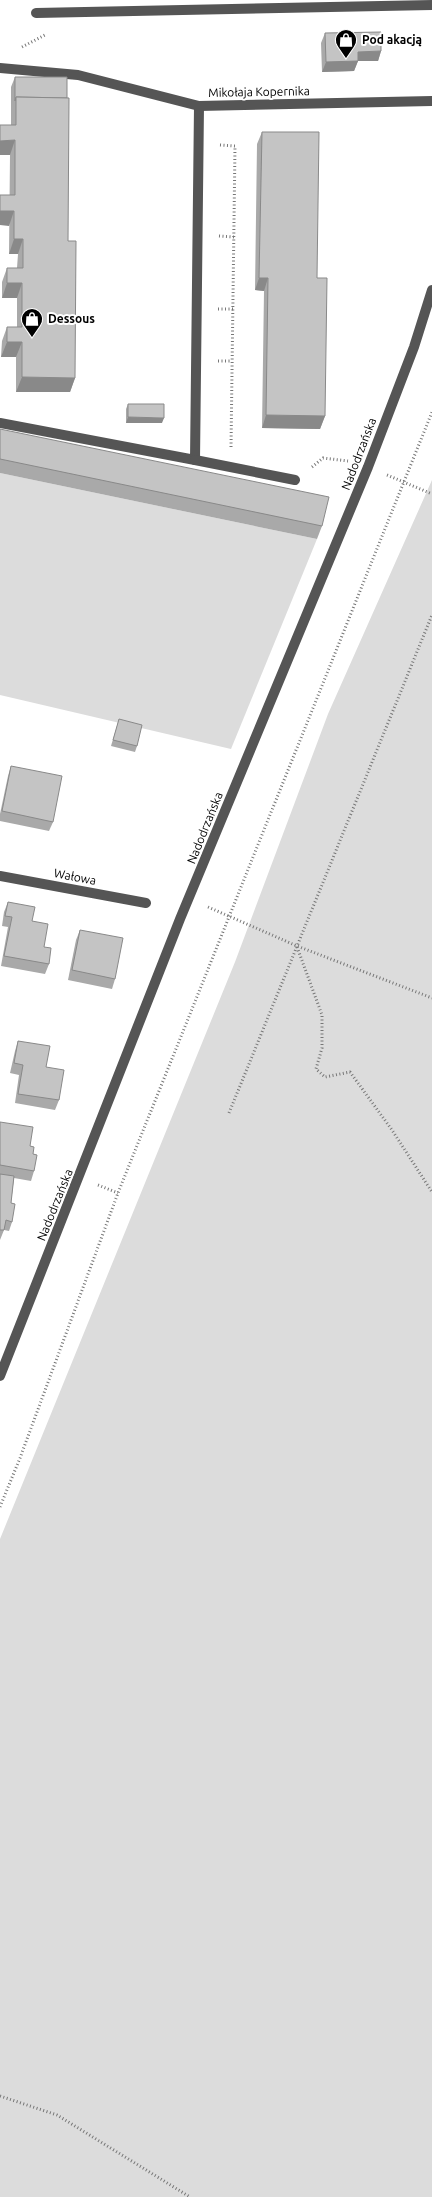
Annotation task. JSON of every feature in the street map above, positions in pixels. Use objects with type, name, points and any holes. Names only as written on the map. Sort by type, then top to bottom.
[{"type":"street","points":[[36,13],[432,4]]},
{"type":"street","name":"Mikołaja Kopernika","points":[[0,68],[78,75],[199,106],[432,100]]},
{"type":"street","points":[[195,460],[199,106]]},
{"type":"street","name":"Nadodrzańska","points":[[0,1376],[180,919],[368,468],[414,347],[432,290]]},
{"type":"street","points":[[0,423],[295,480]]},
{"type":"street","name":"Wałowa","points":[[0,876],[146,903]]},
{"type":"path","points":[[198,144],[235,146],[231,468]]},
{"type":"path","points":[[0,1507],[118,1193],[432,412]]},
{"type":"path","points":[[295,480],[323,458],[347,460],[368,468]]},
{"type":"path","points":[[380,472],[432,494]]},
{"type":"path","points":[[229,1113],[432,616]]},
{"type":"path","points":[[203,905],[230,915],[296,946],[432,998]]},
{"type":"path","points":[[296,946],[322,1015],[322,1048],[316,1069],[325,1077],[350,1072],[392,1130],[432,1192]]},
{"type":"path","points":[[91,1182],[118,1193]]},
{"type":"path","points":[[0,2096],[57,2115],[190,2197]]},
{"type":"shaded area","points":[[0,473],[317,539],[231,749],[0,695]]},
{"type":"shaded area","points":[[432,480],[432,2197],[0,2197],[0,1539],[235,962],[328,714]]},
{"type":"building","points":[[381,32],[381,51],[358,52],[358,61],[326,62],[325,33]]},
{"type":"building","points":[[15,77],[67,77],[67,98],[16,97],[15,101]]},
{"type":"building","points":[[16,97],[69,98],[68,241],[76,241],[75,378],[22,377],[22,342],[7,342],[7,327],[22,327],[22,283],[7,283],[7,268],[23,268],[23,239],[14,239],[14,211],[0,211],[0,195],[15,195],[15,140],[0,141],[0,125],[16,125]]},
{"type":"building","points":[[262,132],[319,132],[317,278],[327,278],[325,416],[266,415],[268,278],[259,278]]},
{"type":"building","points":[[128,404],[164,404],[164,418],[128,417]]},
{"type":"building","points":[[0,429],[329,497],[322,526],[0,459]]},
{"type":"building","points":[[119,719],[142,725],[137,746],[113,740]]},
{"type":"building","points":[[11,766],[62,776],[53,822],[2,811]]},
{"type":"building","points":[[8,902],[35,907],[32,921],[48,924],[44,947],[51,948],[49,964],[4,956],[12,917],[5,916]]},
{"type":"building","points":[[80,930],[123,938],[115,979],[72,970]]},
{"type":"building","points":[[18,1041],[50,1046],[46,1067],[64,1070],[59,1100],[18,1094],[23,1065],[14,1063]]},
{"type":"building","points":[[0,1122],[33,1127],[30,1146],[34,1147],[33,1154],[37,1155],[34,1171],[0,1165]]},
{"type":"building","points":[[0,1174],[14,1176],[11,1203],[15,1204],[12,1222],[6,1220],[4,1230],[0,1230]]},
{"type":"place","name":"Pod akacją","points":[[346,59]]},
{"type":"place","name":"Dessous","points":[[32,338]]}]
